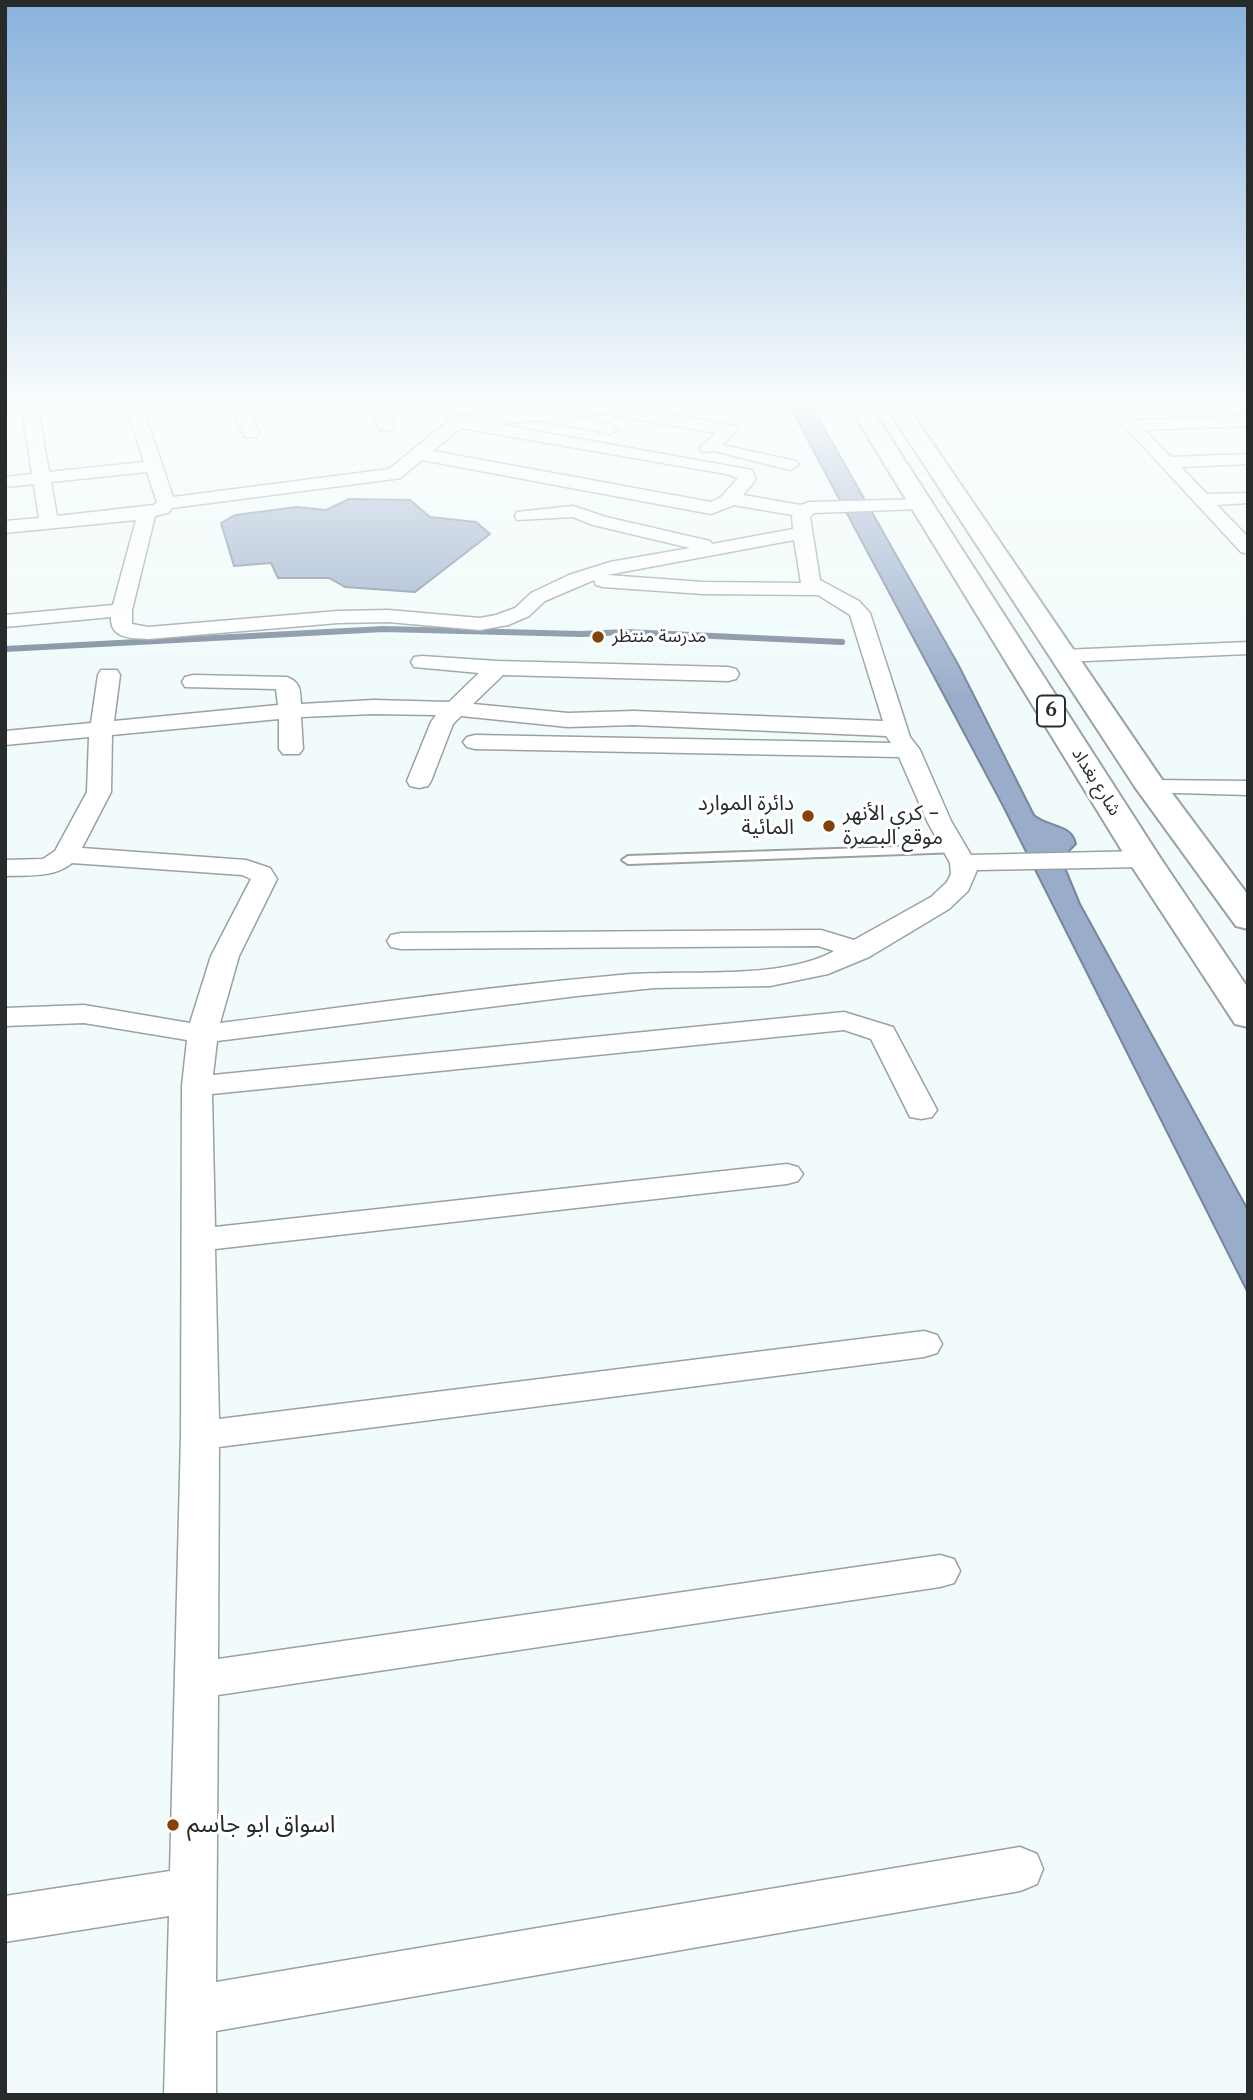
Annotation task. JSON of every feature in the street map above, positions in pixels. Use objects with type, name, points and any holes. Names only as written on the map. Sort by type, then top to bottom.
[{"type":"main road","name":"شارع بغداد","points":[[907,501],[1248,1016]]},
{"type":"main road","name":"شارع بغداد","points":[[959,501],[1151,787],[1248,919]]},
{"type":"street","points":[[46,501],[49,523]]},
{"type":"street","points":[[5,527],[147,513],[161,509],[166,503],[183,501]]},
{"type":"street","points":[[673,501],[711,508],[721,507],[728,501]]},
{"type":"street","points":[[760,501],[809,510],[909,504]]},
{"type":"street","points":[[1203,501],[1248,548]]},
{"type":"street","points":[[5,1017],[84,1014],[202,1034],[615,983],[790,976],[828,966],[859,951],[951,894],[964,874],[959,856],[939,821],[904,743],[860,613],[845,601],[811,583],[800,516],[809,510]]},
{"type":"street","points":[[524,516],[574,512],[600,521],[717,548]]},
{"type":"street","points":[[147,513],[122,610],[121,627],[130,632],[148,633],[338,617],[388,616],[480,624],[501,621],[522,612],[538,597],[576,579],[610,568],[801,533]]},
{"type":"street","points":[[576,579],[703,588],[819,589]]},
{"type":"street","points":[[5,621],[122,610]]},
{"type":"street","points":[[1063,656],[1248,648]]},
{"type":"street","points":[[422,662],[497,668],[728,674]]},
{"type":"street","points":[[419,781],[442,722],[497,668]]},
{"type":"street","points":[[5,868],[52,866],[61,862],[66,855],[99,792],[101,730],[109,675]]},
{"type":"street","points":[[193,682],[279,682],[289,686],[291,748]]},
{"type":"street","points":[[5,738],[288,711],[373,707],[457,709],[568,720],[634,718],[877,727],[904,743]]},
{"type":"street","points":[[475,742],[904,743]]},
{"type":"street","points":[[1151,787],[1248,788]]},
{"type":"street","points":[[66,855],[236,866],[261,874],[263,885],[222,962],[202,1034],[197,1086],[200,1436],[190,2095]]},
{"type":"street","points":[[959,856],[1017,862],[1144,859]]},
{"type":"street","points":[[401,941],[821,938],[859,951]]},
{"type":"street","points":[[197,1086],[844,1021],[883,1033],[921,1110]]},
{"type":"street","points":[[198,1240],[787,1174]]},
{"type":"street","points":[[200,1436],[924,1344]]},
{"type":"street","points":[[196,1680],[940,1571]]},
{"type":"street","points":[[192,2011],[1020,1869]]},
{"type":"street","points":[[5,1919],[193,1890]]},
{"type":"lane","points":[[628,860],[959,856]]},
{"type":"water","points":[[345,501],[411,501],[430,517],[476,522],[490,534],[415,592],[345,587],[329,578],[278,578],[271,563],[234,566],[221,523],[235,515],[297,507],[326,510]]},
{"type":"water","points":[[840,501],[866,501],[959,666],[1034,815],[1070,832],[1074,837],[1076,844],[1063,863],[1080,904],[1248,1210],[1248,1293],[1003,806]]},
{"type":"waterway","points":[[5,649],[384,629],[581,634],[627,632],[842,642]]},
{"type":"place","name":"مدرسة منتظر","points":[[598,637]]},
{"type":"place","name":"دائرة الموارد المائية","points":[[808,816]]},
{"type":"place","name":"كري الأنهر - موقع البصرة","points":[[829,826]]},
{"type":"place","name":"اسواق ابو جاسم","points":[[173,1825]]}]
